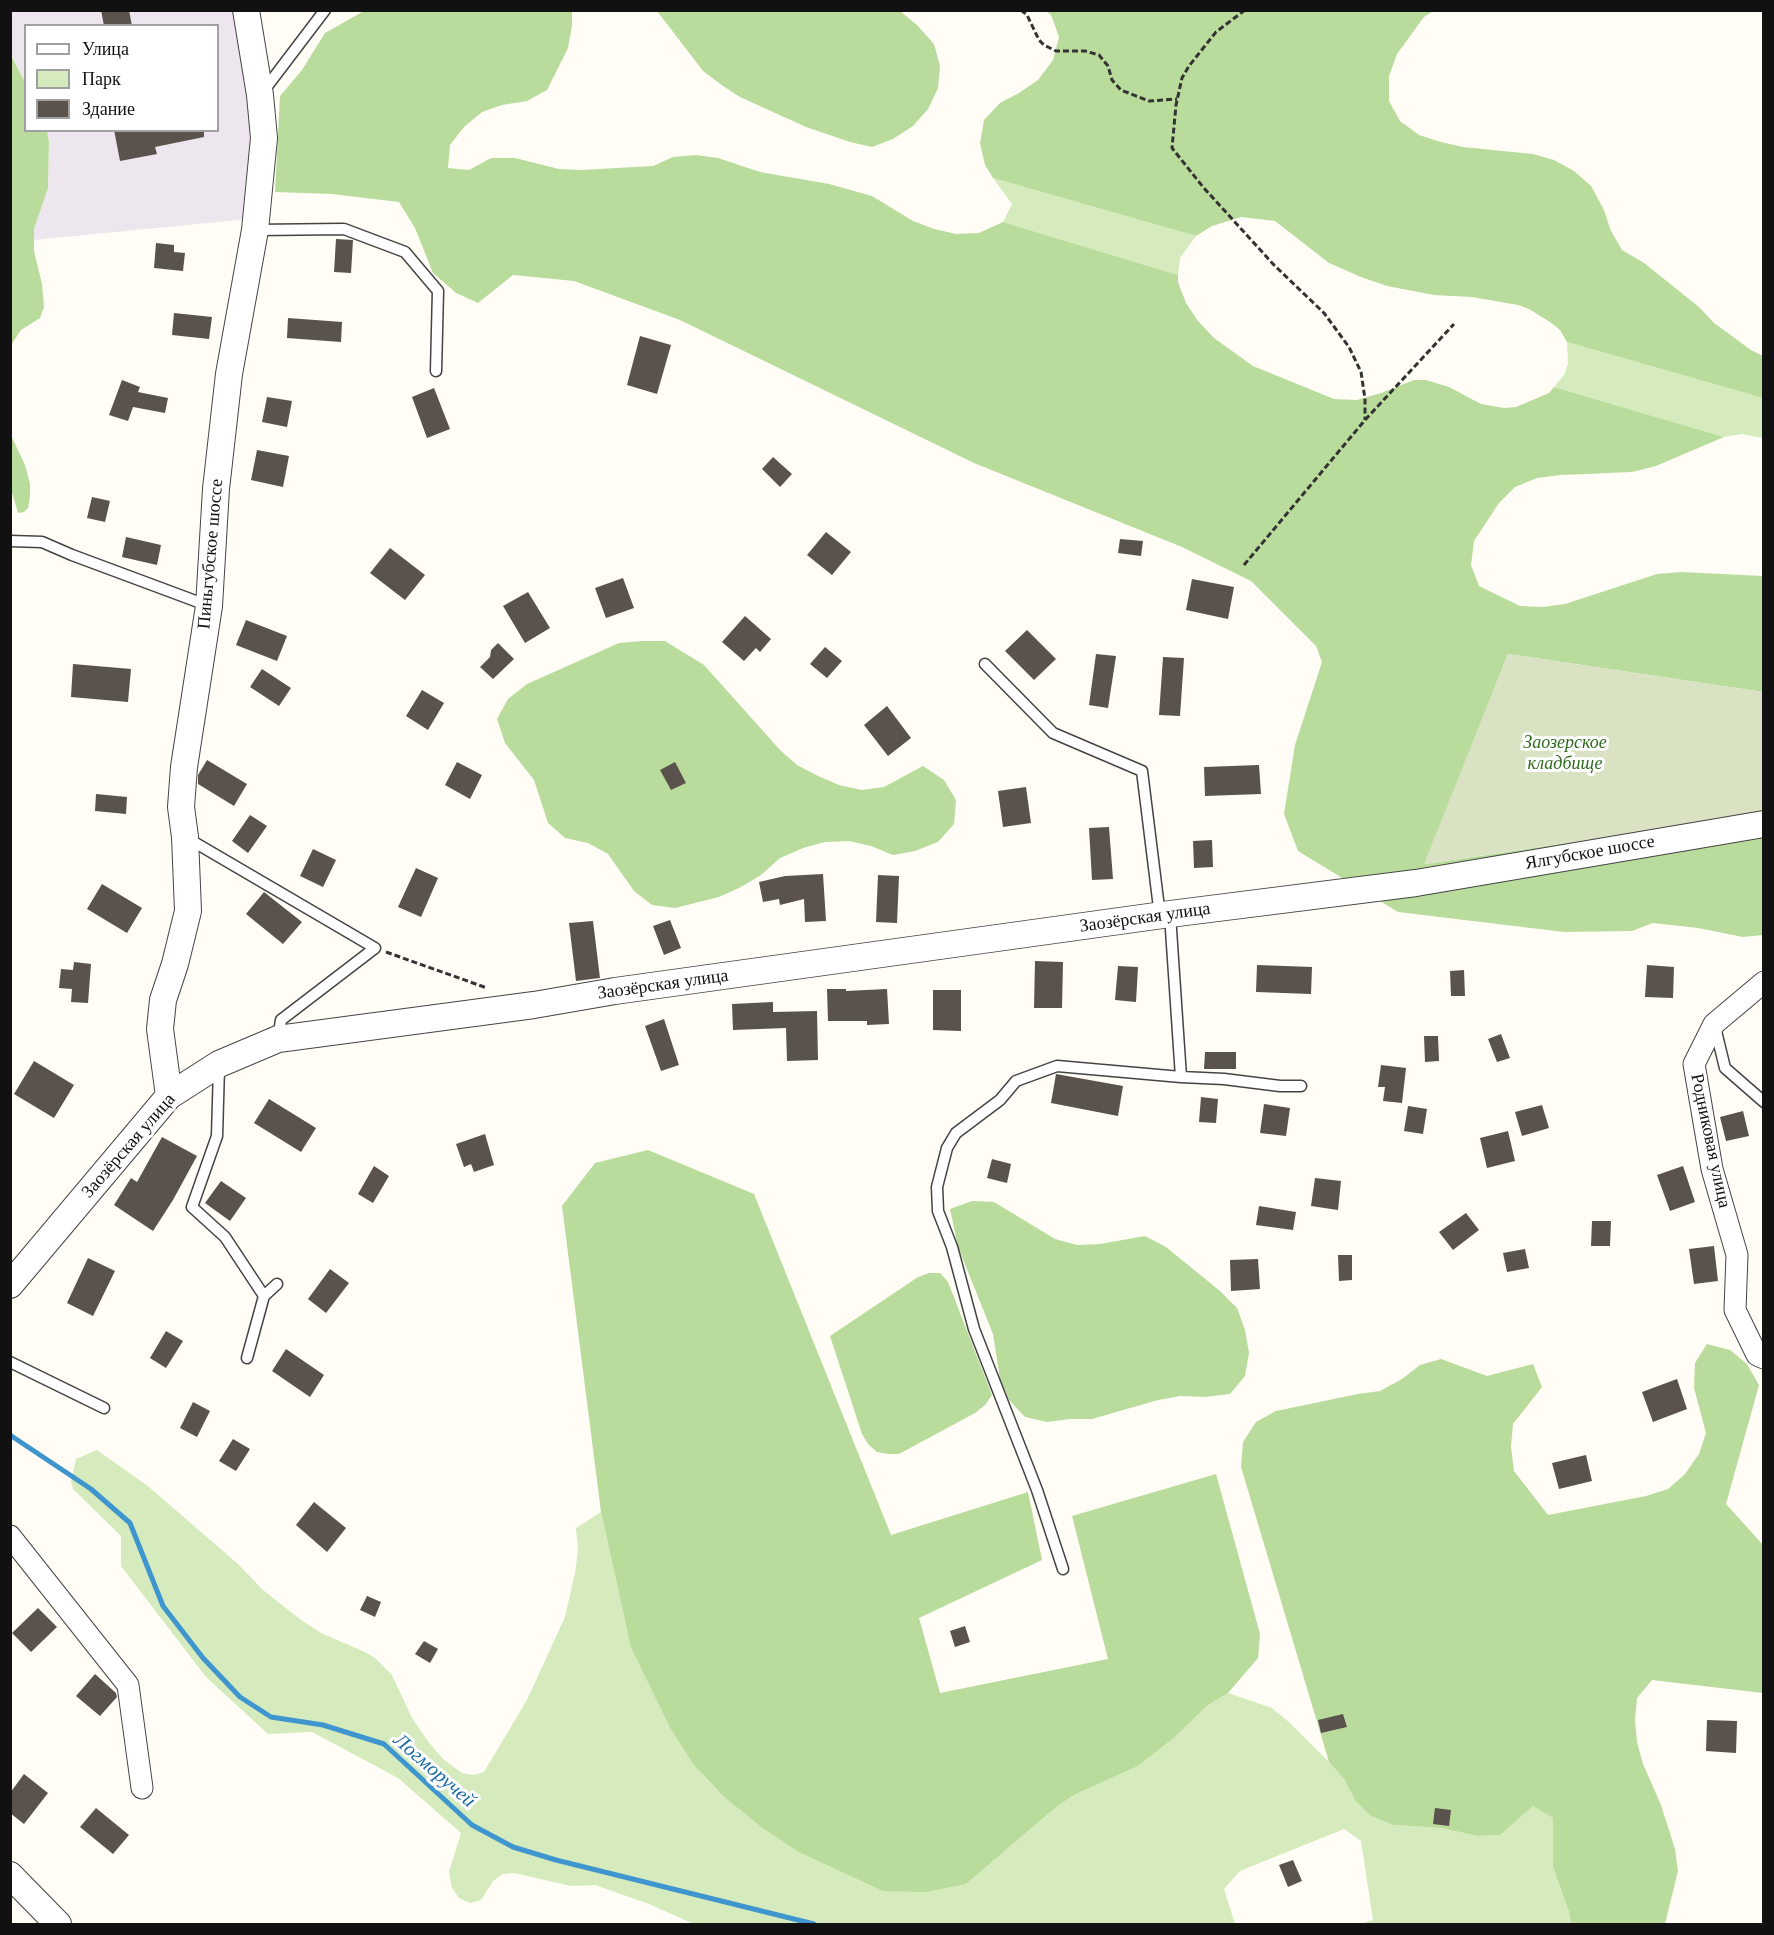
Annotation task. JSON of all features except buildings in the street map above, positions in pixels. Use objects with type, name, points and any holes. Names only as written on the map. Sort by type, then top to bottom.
[{"type":"street","name":"Пиньгубское шоссе","points":[[169,1096],[160,1029],[163,1000],[175,964],[188,911],[186,837],[181,807],[184,767],[209,606],[216,489],[229,374],[255,230],[264,138],[260,95],[246,10]]},
{"type":"street","name":"Ялгубское шоссе","points":[[1416,883],[1764,824]]},
{"type":"street","name":"Заозёрская улица","points":[[10,1285],[169,1096],[219,1064],[278,1039],[1165,915],[1416,883]]},
{"type":"street","name":"Родниковая улица","points":[[1764,982],[1714,1024],[1694,1064],[1712,1169],[1737,1255],[1735,1310],[1757,1355],[1764,1358]]},
{"type":"street","points":[[10,1536],[128,1685],[142,1788]]},
{"type":"street","points":[[10,1875],[58,1924]]},
{"type":"lane","points":[[260,95],[325,10]]},
{"type":"lane","points":[[255,230],[344,229],[405,252],[438,291],[436,371]]},
{"type":"lane","points":[[10,541],[42,542],[209,606]]},
{"type":"lane","points":[[985,664],[1053,733],[1142,771],[1165,915],[1181,1077]]},
{"type":"lane","points":[[186,837],[375,948],[281,1020],[278,1039]]},
{"type":"lane","points":[[1714,1024],[1725,1068],[1764,1102]]},
{"type":"lane","points":[[219,1064],[217,1136],[192,1207],[225,1237],[264,1296]]},
{"type":"lane","points":[[1063,1569],[1037,1490],[984,1357],[966,1305],[952,1247],[938,1211],[937,1186],[947,1148],[956,1133],[1000,1100],[1016,1081],[1057,1066],[1301,1086]]},
{"type":"lane","points":[[247,1358],[264,1296],[277,1284]]},
{"type":"lane","points":[[10,1362],[104,1408]]},
{"type":"path","points":[[1022,10],[1044,45],[1056,51],[1085,51],[1099,55],[1108,66],[1112,80],[1121,90],[1149,101],[1177,99]]},
{"type":"path","points":[[1245,10],[1216,32],[1182,78],[1177,99],[1172,148],[1203,188],[1274,265],[1324,314],[1349,347],[1361,372],[1365,420]]},
{"type":"path","points":[[1244,565],[1365,420],[1454,324]]},
{"type":"path","points":[[375,948],[492,990]]},
{"type":"shaded area","points":[[11,11],[235,11],[245,65],[252,166],[248,219],[34,240],[34,229],[48,188],[47,132],[219,132],[219,24],[24,24],[24,80],[11,53]]},
{"type":"green space","points":[[364,11],[572,11],[568,48],[547,90],[527,101],[502,105],[482,112],[464,127],[450,145],[448,168],[469,170],[491,158],[515,158],[559,169],[581,170],[653,166],[673,157],[696,155],[718,158],[760,172],[829,184],[872,196],[913,221],[934,229],[956,234],[979,233],[1003,222],[1178,275],[1178,282],[1186,303],[1198,321],[1214,338],[1253,366],[1334,399],[1357,400],[1414,380],[1426,380],[1449,387],[1481,404],[1504,408],[1516,407],[1549,393],[1554,387],[1724,437],[1656,466],[1632,472],[1537,478],[1515,487],[1499,503],[1474,541],[1471,565],[1479,586],[1520,606],[1543,607],[1565,604],[1657,574],[1681,572],[1763,576],[1763,692],[1508,654],[1425,864],[1763,814],[1763,935],[1743,937],[1698,928],[1653,923],[1632,931],[1564,932],[1398,912],[1298,851],[1284,814],[1295,745],[1322,662],[1316,646],[1251,581],[1182,547],[974,463],[680,320],[574,281],[513,275],[478,303],[456,293],[433,273],[415,228],[399,202],[332,194],[275,192],[280,96],[302,70],[325,33]]},
{"type":"green space","points":[[657,11],[900,11],[934,44],[940,66],[938,88],[928,109],[913,126],[893,139],[872,147],[850,142],[806,127],[740,97],[723,86],[703,71]]},
{"type":"green space","points":[[1046,11],[1433,11],[1424,17],[1397,54],[1389,76],[1389,101],[1400,121],[1419,135],[1441,142],[1463,147],[1533,154],[1554,160],[1574,171],[1591,186],[1622,250],[1644,263],[1699,307],[1714,323],[1763,356],[1763,398],[1567,342],[1560,330],[1550,322],[1518,305],[1472,297],[1434,295],[1387,286],[1361,277],[1329,263],[1275,221],[1241,217],[1212,226],[1196,236],[993,178],[985,165],[980,143],[984,120],[1000,103],[1038,80],[1053,60],[1059,37],[1051,15]]},
{"type":"green space","points":[[10,53],[24,80],[24,132],[47,132],[49,142],[48,188],[34,229],[34,251],[42,284],[44,307],[40,318],[21,330],[11,345]]},
{"type":"green space","points":[[993,178],[1196,236],[1180,258],[1178,275],[1003,222],[1012,204]]},
{"type":"green space","points":[[1567,342],[1763,398],[1763,438],[1742,434],[1724,437],[1554,387],[1564,375],[1568,364]]},
{"type":"green space","points":[[10,433],[25,465],[30,484],[28,508],[18,513],[11,489]]},
{"type":"green space","points":[[665,641],[704,665],[780,750],[797,765],[818,776],[839,785],[862,790],[884,787],[923,766],[944,780],[956,800],[954,824],[938,842],[915,851],[893,855],[871,846],[849,841],[825,842],[780,858],[761,875],[719,897],[675,908],[652,905],[634,891],[608,854],[588,843],[565,838],[548,823],[534,780],[505,743],[497,719],[508,699],[527,684],[619,643]]},
{"type":"green space","name":"Заозерское кладбище","points":[[1508,654],[1763,692],[1763,814],[1424,864]]},
{"type":"green space","points":[[648,1150],[754,1194],[891,1535],[1028,1492],[1042,1560],[919,1618],[940,1693],[1108,1659],[1072,1516],[1216,1474],[1260,1634],[1258,1658],[1228,1693],[1208,1705],[1175,1737],[1138,1766],[1074,1795],[1055,1808],[966,1884],[925,1892],[883,1891],[799,1852],[761,1827],[724,1797],[693,1764],[670,1728],[631,1648],[601,1512],[562,1206],[595,1163]]},
{"type":"green space","points":[[972,1201],[994,1202],[1055,1239],[1077,1245],[1100,1244],[1145,1236],[1166,1247],[1220,1291],[1237,1308],[1245,1330],[1249,1353],[1245,1376],[1230,1394],[1205,1397],[1180,1396],[1092,1419],[1047,1422],[1025,1417],[1009,1400],[1000,1379],[993,1334],[958,1247],[950,1209]]},
{"type":"green space","points":[[929,1273],[940,1273],[948,1282],[992,1395],[975,1413],[899,1454],[877,1452],[862,1434],[830,1336],[918,1277]]},
{"type":"green space","points":[[1707,1344],[1730,1350],[1747,1364],[1759,1385],[1726,1504],[1763,1545],[1763,1693],[1652,1680],[1637,1698],[1635,1720],[1637,1742],[1675,1849],[1678,1871],[1665,1924],[1571,1924],[1553,1867],[1553,1818],[1533,1806],[1500,1835],[1478,1836],[1441,1828],[1394,1825],[1371,1816],[1355,1800],[1344,1779],[1329,1762],[1241,1467],[1243,1442],[1256,1422],[1276,1411],[1380,1391],[1402,1379],[1420,1365],[1441,1359],[1487,1376],[1533,1364],[1542,1387],[1513,1424],[1511,1447],[1514,1471],[1548,1515],[1646,1496],[1668,1489],[1685,1474],[1699,1454],[1706,1433],[1694,1388],[1695,1363]]},
{"type":"green space","points":[[97,1450],[149,1487],[238,1564],[263,1590],[301,1620],[321,1633],[375,1658],[392,1675],[412,1718],[427,1740],[443,1759],[462,1773],[474,1775],[484,1772],[527,1700],[565,1617],[578,1550],[576,1528],[601,1512],[631,1648],[670,1728],[693,1764],[724,1797],[761,1827],[966,1884],[1055,1808],[1074,1795],[1138,1766],[1175,1737],[1208,1705],[1228,1693],[1272,1708],[1329,1762],[1344,1779],[1355,1800],[1394,1825],[1441,1828],[1478,1836],[1500,1835],[1533,1805],[1553,1818],[1553,1867],[1571,1924],[1360,1924],[1373,1920],[1361,1841],[1344,1829],[1240,1871],[1224,1889],[1235,1924],[694,1924],[649,1904],[595,1885],[571,1886],[514,1873],[503,1874],[493,1881],[481,1900],[470,1903],[459,1898],[452,1888],[449,1872],[461,1833],[398,1778],[312,1732],[268,1734],[206,1677],[121,1566],[121,1536],[73,1489],[71,1481],[76,1459]]},
{"type":"waterway","name":"Логморучей","points":[[10,1435],[91,1489],[130,1523],[163,1606],[203,1658],[240,1697],[271,1717],[323,1725],[384,1744],[472,1825],[513,1847],[556,1860],[814,1924]]}]
